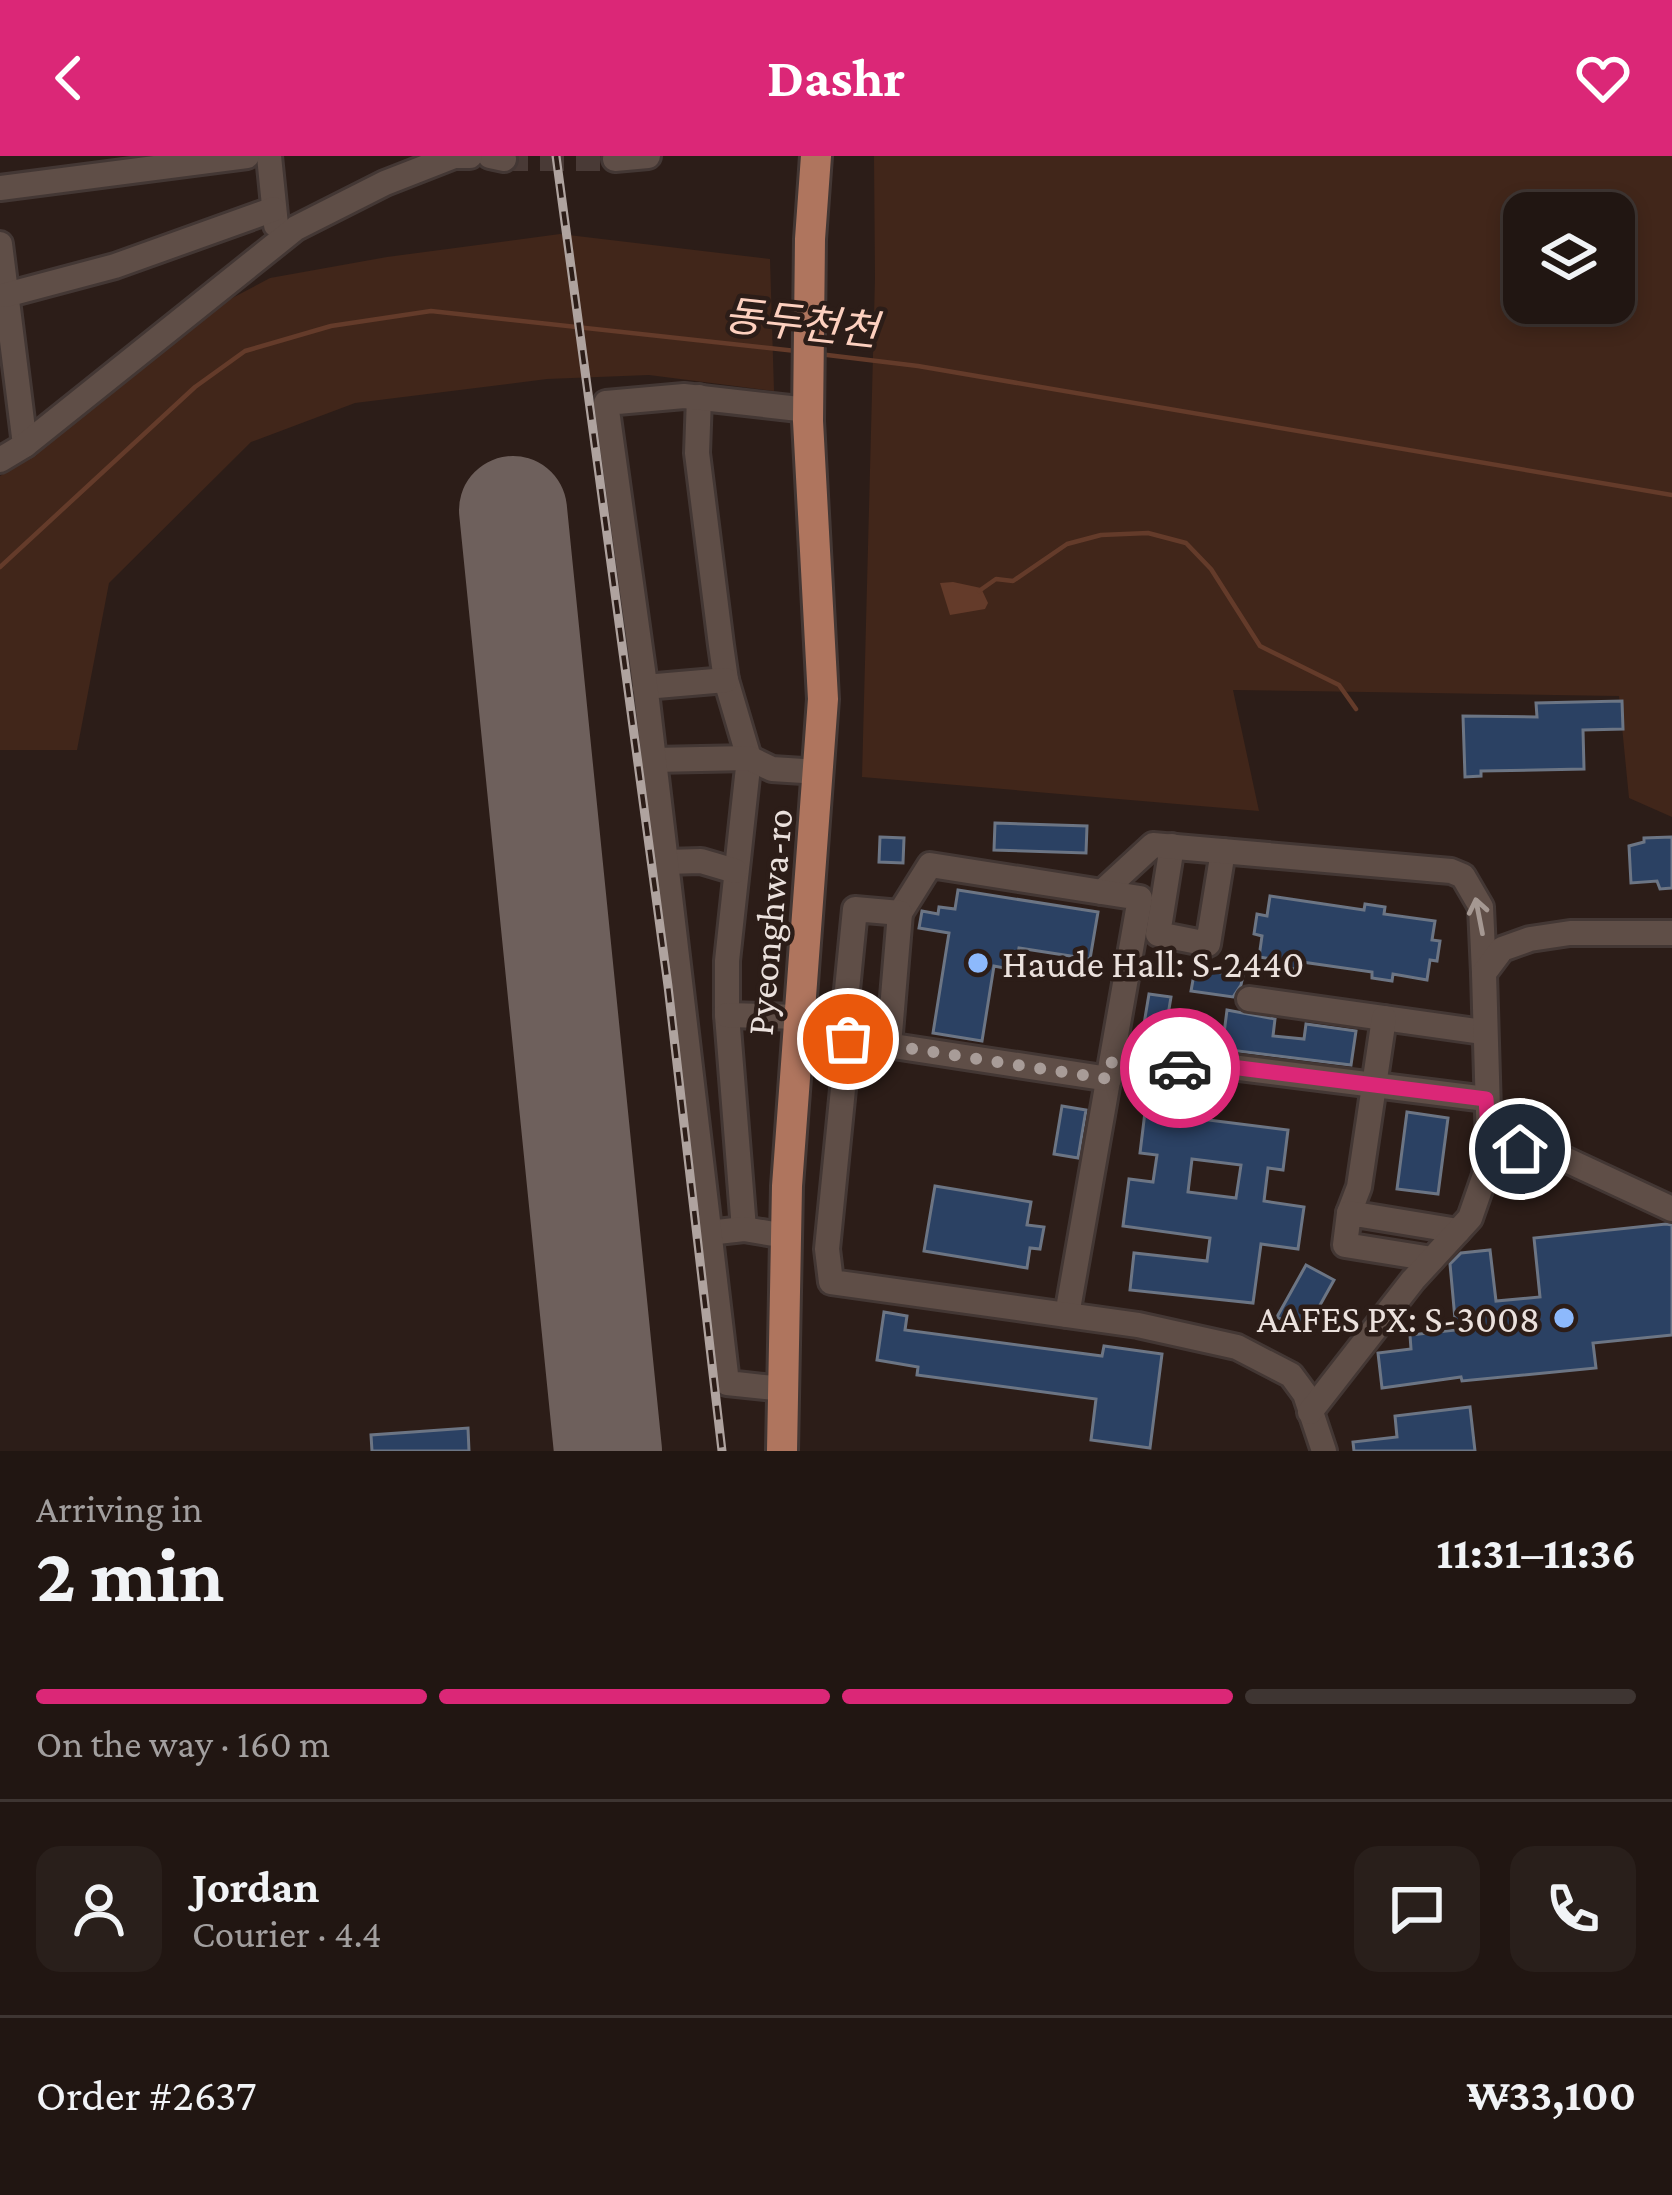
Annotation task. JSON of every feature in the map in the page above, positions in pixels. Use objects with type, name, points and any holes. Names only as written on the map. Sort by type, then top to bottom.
[{"type":"main road","name":"Pyeonghwa-ro","points":[[782,1451],[786,1236],[824,700],[808,404],[816,156]]},
{"type":"street","points":[[0,188],[247,156]]},
{"type":"street","points":[[269,156],[278,242]]},
{"type":"street","points":[[0,460],[25,445],[296,228],[385,183],[454,157],[470,156]]},
{"type":"street","points":[[614,159],[648,156]]},
{"type":"street","points":[[6,295],[115,266],[274,209]]},
{"type":"street","points":[[0,244],[25,445]]},
{"type":"street","points":[[699,397],[697,452],[726,680],[749,758],[728,921],[727,1015],[744,1229]]},
{"type":"street","points":[[783,1389],[727,1383],[645,687],[606,403],[699,397],[808,404]]},
{"type":"street","points":[[645,687],[726,680]]},
{"type":"street","points":[[653,760],[749,758],[772,769],[819,772]]},
{"type":"street","points":[[1102,892],[1153,844],[1451,871],[1463,876],[1481,907],[1489,1145],[1485,1175],[1470,1218],[1310,1412]]},
{"type":"street","points":[[1172,846],[1158,934],[1208,944],[1223,851]]},
{"type":"street","points":[[664,862],[701,861],[736,871]]},
{"type":"street","points":[[889,1045],[900,913],[930,865],[1140,898],[1067,1315]]},
{"type":"street","points":[[900,913],[855,909],[845,1010],[848,1039],[827,1249],[831,1282],[1138,1325],[1237,1347],[1291,1375],[1305,1394],[1324,1451]]},
{"type":"street","points":[[1484,973],[1502,949],[1530,939],[1570,933],[1672,933]]},
{"type":"street","points":[[1249,999],[1484,1032]]},
{"type":"street","points":[[727,1015],[801,1017]]},
{"type":"street","points":[[1384,1018],[1359,1186],[1345,1245],[1432,1259]]},
{"type":"street","points":[[848,1039],[1111,1070],[1171,1072],[1192,1062],[1486,1099]]},
{"type":"street","points":[[1489,1145],[1556,1155],[1672,1209]]},
{"type":"street","points":[[1349,1213],[1458,1231]]},
{"type":"street","points":[[708,1233],[744,1229],[786,1236]]},
{"type":"shaded area","points":[[874,156],[1672,156],[1672,817],[1629,798],[1619,696],[1233,690],[1259,811],[862,777]]},
{"type":"shaded area","points":[[560,234],[770,259],[774,391],[649,375],[547,379],[355,403],[251,442],[109,583],[77,750],[0,750],[0,476],[33,456],[200,315],[270,278]]},
{"type":"shaded area","points":[[940,583],[981,588],[988,603],[985,609],[950,615]]},
{"type":"building","points":[[1622,701],[1623,729],[1583,730],[1584,769],[1481,771],[1481,776],[1465,777],[1463,716],[1537,717],[1536,703]]},
{"type":"building","points":[[995,823],[1087,826],[1086,853],[994,850]]},
{"type":"building","points":[[880,837],[904,838],[903,863],[879,862]]},
{"type":"building","points":[[1672,837],[1672,888],[1660,889],[1657,881],[1631,883],[1629,846],[1644,838]]},
{"type":"building","name":"Haude Hall: S-2440","points":[[958,890],[1098,912],[1090,959],[1019,948],[1017,959],[1004,968],[994,966],[982,1041],[933,1033],[949,933],[919,928],[922,911],[938,914],[939,907],[955,909]]},
{"type":"building","points":[[1270,896],[1364,910],[1365,904],[1385,907],[1384,914],[1435,921],[1432,940],[1440,941],[1437,961],[1430,960],[1427,980],[1393,974],[1392,981],[1372,978],[1372,972],[1302,962],[1301,970],[1279,966],[1279,960],[1259,957],[1262,936],[1254,934],[1257,914],[1267,916]]},
{"type":"building","points":[[1195,969],[1243,976],[1241,985],[1233,997],[1191,991]]},
{"type":"building","points":[[1149,994],[1171,997],[1163,1045],[1141,1042]]},
{"type":"building","points":[[1227,1010],[1275,1019],[1273,1036],[1304,1039],[1306,1024],[1356,1031],[1351,1065],[1222,1049]]},
{"type":"building","points":[[1062,1106],[1086,1110],[1078,1158],[1054,1154]]},
{"type":"building","points":[[1145,1112],[1288,1130],[1283,1170],[1268,1168],[1264,1201],[1304,1207],[1298,1249],[1261,1244],[1253,1303],[1130,1290],[1134,1253],[1207,1261],[1210,1238],[1123,1226],[1129,1179],[1153,1182],[1157,1155],[1140,1153]],"holes":[[[1192,1159],[1241,1165],[1236,1198],[1188,1192]]]},
{"type":"building","points":[[1407,1112],[1448,1118],[1438,1194],[1397,1189]]},
{"type":"building","points":[[935,1186],[1031,1202],[1027,1225],[1044,1227],[1040,1249],[1030,1248],[1027,1268],[924,1251]]},
{"type":"building","name":"AAFES PX: S-3008","points":[[1672,1225],[1672,1335],[1593,1343],[1596,1368],[1462,1381],[1461,1377],[1382,1388],[1378,1353],[1411,1349],[1410,1335],[1456,1330],[1450,1264],[1461,1253],[1490,1250],[1496,1301],[1540,1297],[1534,1238]]},
{"type":"building","points":[[1306,1265],[1334,1280],[1305,1332],[1277,1317]]},
{"type":"building","points":[[884,1312],[907,1316],[905,1330],[1102,1356],[1104,1346],[1162,1354],[1150,1448],[1091,1440],[1096,1399],[917,1375],[918,1367],[877,1360]]},
{"type":"building","points":[[1470,1407],[1475,1451],[1354,1451],[1353,1442],[1397,1437],[1395,1416]]},
{"type":"building","points":[[468,1428],[469,1451],[372,1451],[371,1435]]},
{"type":"waterway","name":"동두천천","points":[[0,567],[195,387],[245,351],[331,326],[431,311],[796,351]]},
{"type":"waterway","name":"동두천천","points":[[819,354],[918,366],[1672,495]]},
{"type":"waterway","points":[[979,591],[996,579],[1013,581],[1067,544],[1101,535],[1148,533],[1186,543],[1211,569],[1260,646],[1339,685],[1356,709]]},
{"type":"runway","points":[[513,510],[608,1451]]},
{"type":"tunnel","points":[[504,159],[615,159]]},
{"type":"railway","points":[[556,156],[668,986],[722,1451]]},
{"type":"way so far","points":[[848,1039],[1109,1079],[1112,1061],[1171,1072],[1180,1068]]},
{"type":"place","name":"Haude Hall: S-2440","points":[[978,963]]},
{"type":"place","name":"AAFES PX: S-3008","points":[[1564,1318]]},
{"type":"route","points":[[1180,1068],[1192,1062],[1486,1099],[1489,1145],[1520,1149]]}]
